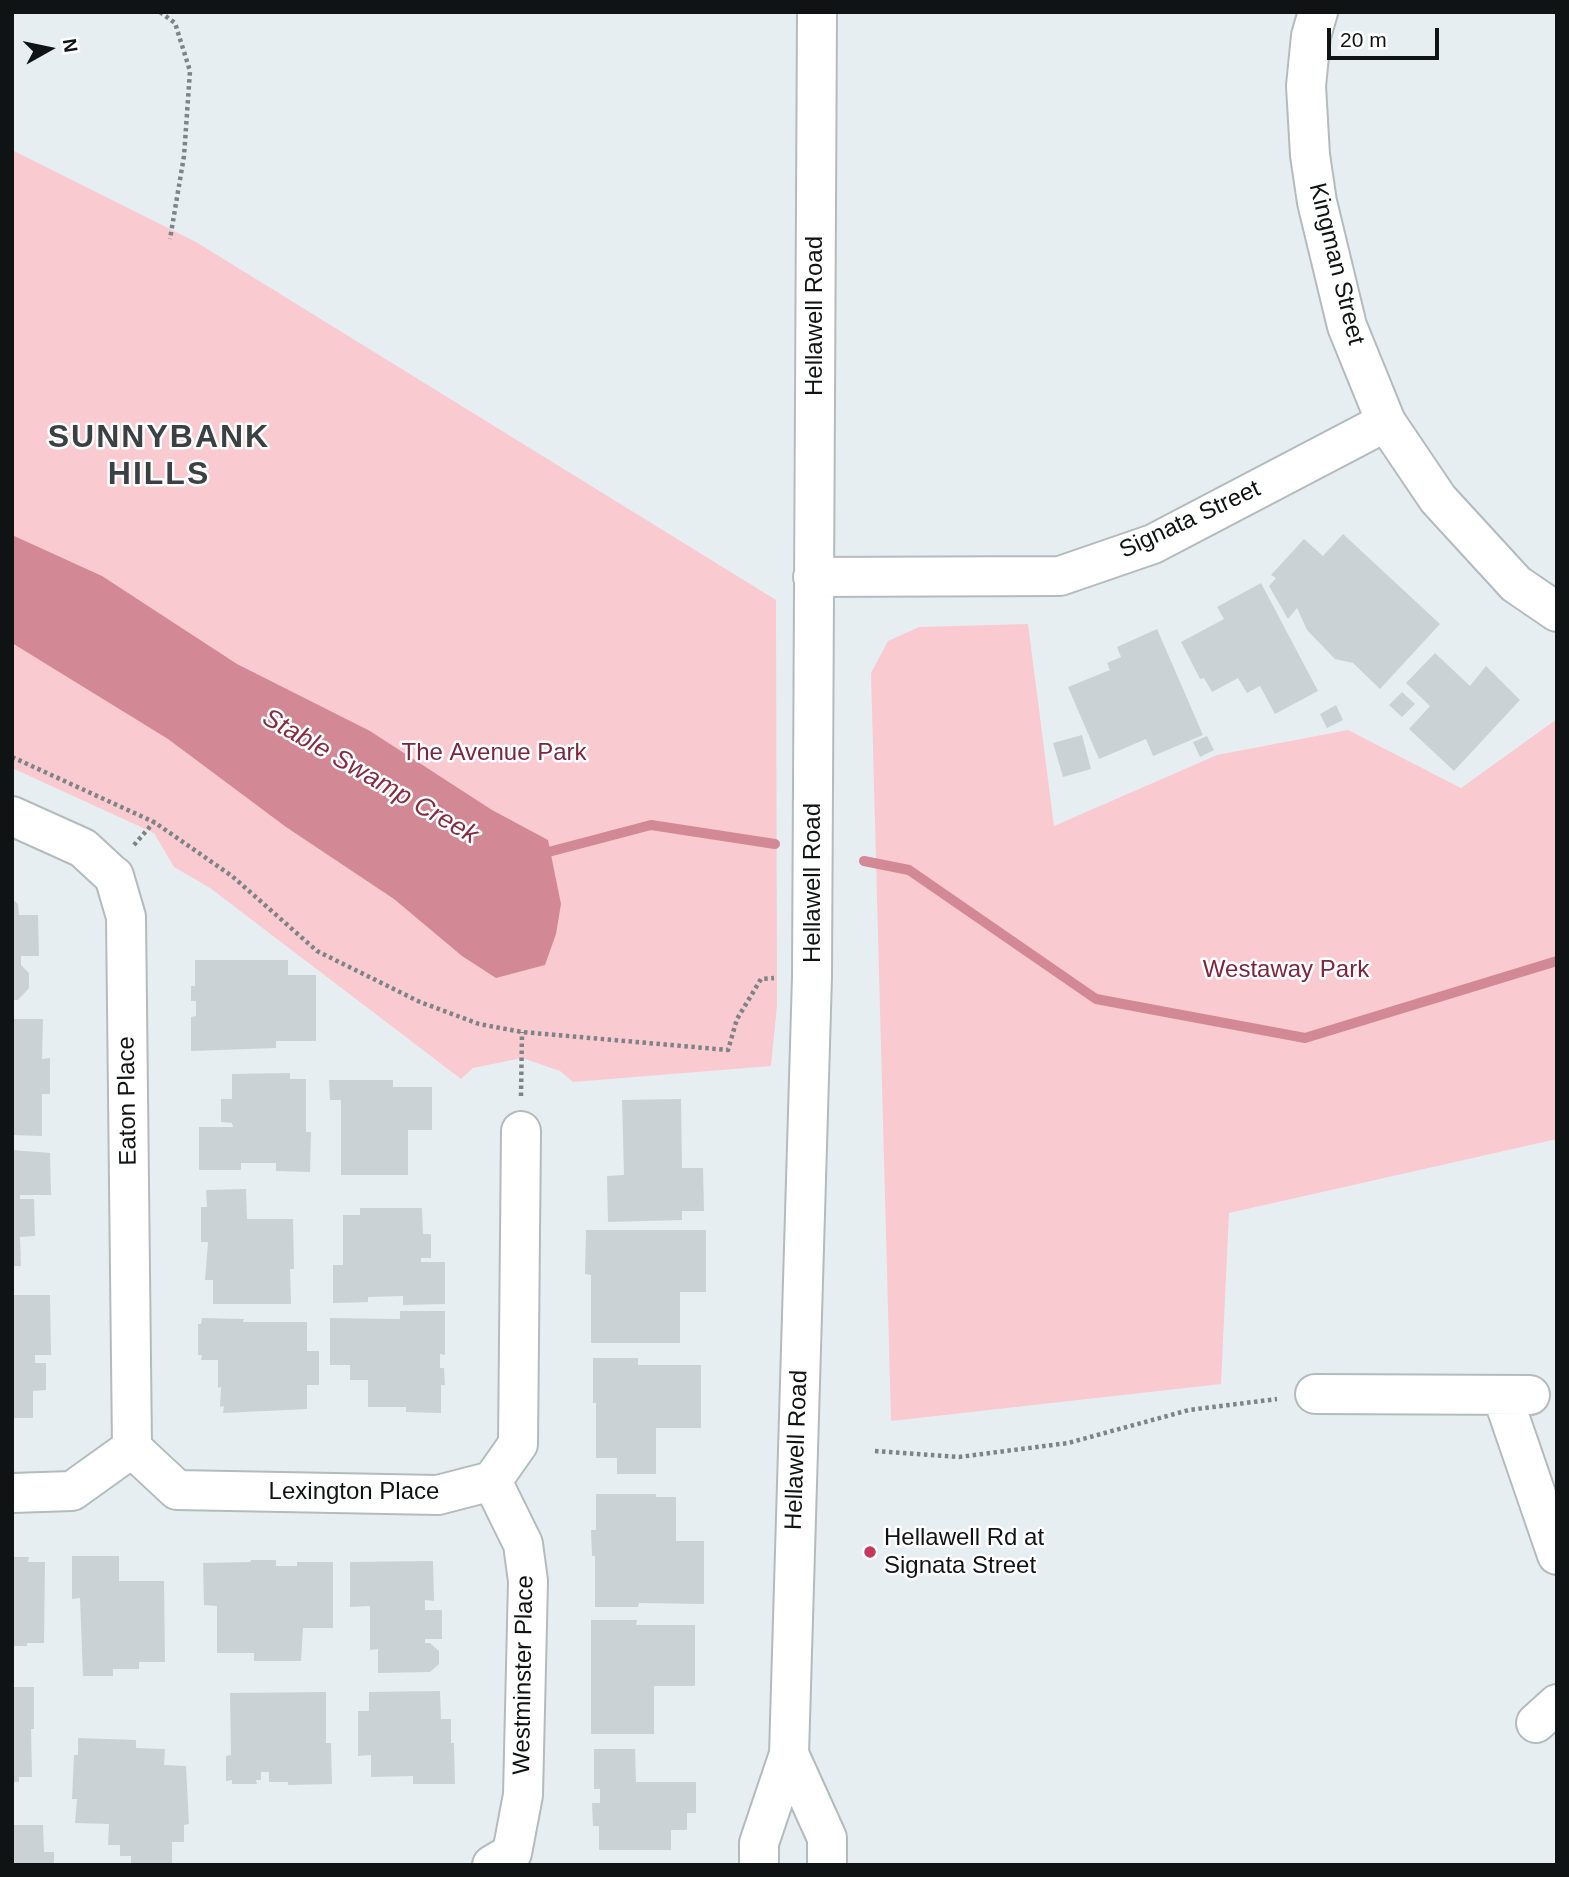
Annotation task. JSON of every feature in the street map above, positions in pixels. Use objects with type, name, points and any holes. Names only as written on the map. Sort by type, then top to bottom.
[{"type":"street","name":"Hellawell Road","points":[[759,1865],[759,1843],[789,1754],[812,977],[817,12]]},
{"type":"street","name":"Kingman Street","points":[[1318,12],[1311,36],[1306,86],[1310,155],[1317,202],[1347,326],[1386,422],[1438,499],[1516,584],[1557,612]]},
{"type":"street","name":"Signata Street","points":[[813,577],[1060,576],[1153,544],[1386,422]]},
{"type":"street","name":"Eaton Place","points":[[12,816],[83,848],[114,876],[126,917],[132,1448]]},
{"type":"street","points":[[492,1481],[518,1444],[521,1131]]},
{"type":"street","points":[[1315,1394],[1516,1395],[1557,1555]]},
{"type":"street","name":"Lexington Place","points":[[132,1448],[177,1490],[438,1495],[492,1481]]},
{"type":"street","points":[[12,1493],[72,1491],[132,1448]]},
{"type":"street","name":"Westminster Place","points":[[492,1481],[523,1544],[528,1581],[523,1795],[512,1853],[492,1865]]},
{"type":"street","name":"Hellawell Road","points":[[789,1754],[827,1838],[827,1865]]},
{"type":"path","points":[[160,12],[174,23],[190,71],[184,156],[170,239]]},
{"type":"path","points":[[12,757],[163,828],[232,876],[317,951],[420,1002],[479,1024],[522,1032],[729,1050],[737,1019],[761,979],[779,978]]},
{"type":"path","points":[[521,1131],[522,1032]]},
{"type":"path","points":[[875,1451],[959,1457],[1068,1443],[1189,1410],[1315,1394]]},
{"type":"green space","name":"The Avenue Park","points":[[12,150],[196,242],[776,600],[777,1006],[771,1066],[573,1082],[560,1071],[522,1058],[473,1068],[461,1079],[210,888],[174,867],[154,833],[12,768]]},
{"type":"green space","name":"Westaway Park","points":[[1028,624],[1054,826],[1217,755],[1348,730],[1461,788],[1557,719],[1557,1139],[1229,1213],[1221,1384],[891,1421],[871,673],[888,641],[919,627]]},
{"type":"water","points":[[12,535],[102,576],[237,664],[370,731],[492,810],[548,840],[561,904],[556,934],[545,965],[496,978],[462,956],[394,899],[286,827],[168,739],[12,643]]},
{"type":"building","points":[[1343,534],[1440,624],[1380,689],[1353,663],[1335,659],[1307,630],[1297,608],[1288,619],[1269,586],[1276,578],[1271,575],[1304,539],[1323,556]]},
{"type":"building","points":[[1261,583],[1318,691],[1275,714],[1260,686],[1247,693],[1238,678],[1212,692],[1204,678],[1200,679],[1181,642],[1224,619],[1217,607]]},
{"type":"building","points":[[1157,629],[1203,735],[1153,756],[1146,739],[1099,759],[1068,687],[1110,670],[1107,663],[1121,657],[1117,647]]},
{"type":"building","points":[[1435,653],[1470,686],[1486,666],[1520,700],[1454,771],[1409,729],[1430,706],[1406,683]]},
{"type":"building","points":[[1402,692],[1415,704],[1402,717],[1389,705]]},
{"type":"building","points":[[1336,705],[1343,720],[1327,728],[1320,714]]},
{"type":"building","points":[[1082,735],[1091,769],[1063,777],[1053,743]]},
{"type":"building","points":[[1207,736],[1214,750],[1200,757],[1193,742]]},
{"type":"building","points":[[12,899],[18,904],[19,915],[38,915],[39,956],[21,956],[21,965],[29,973],[29,988],[18,1000],[12,1000]]},
{"type":"building","points":[[195,960],[288,960],[288,975],[316,975],[316,1041],[276,1041],[276,1048],[191,1051],[191,1017],[196,1016],[196,1001],[191,1001],[191,986],[195,986]]},
{"type":"building","points":[[12,1019],[43,1019],[42,1059],[50,1058],[50,1094],[42,1094],[42,1136],[12,1135]]},
{"type":"building","points":[[290,1073],[290,1079],[306,1079],[306,1132],[311,1132],[310,1172],[276,1171],[276,1163],[241,1163],[241,1170],[199,1170],[199,1127],[233,1127],[232,1123],[221,1122],[221,1099],[232,1099],[232,1074]]},
{"type":"building","points":[[329,1080],[393,1080],[393,1087],[432,1087],[432,1130],[408,1130],[408,1175],[341,1175],[341,1100],[330,1100]]},
{"type":"building","points":[[681,1099],[682,1168],[703,1168],[704,1211],[682,1211],[682,1220],[608,1222],[607,1176],[624,1175],[622,1100]]},
{"type":"building","points":[[12,1150],[50,1153],[51,1195],[20,1195],[20,1199],[34,1199],[35,1236],[20,1237],[21,1266],[12,1266]]},
{"type":"building","points":[[246,1189],[247,1219],[293,1219],[294,1269],[290,1269],[291,1304],[213,1304],[213,1280],[205,1280],[208,1242],[201,1242],[201,1207],[207,1207],[206,1190]]},
{"type":"building","points":[[360,1208],[422,1208],[423,1234],[431,1234],[431,1258],[421,1258],[421,1262],[445,1262],[445,1304],[403,1305],[403,1296],[368,1297],[368,1302],[333,1303],[333,1265],[343,1265],[343,1215],[360,1215]]},
{"type":"building","points":[[586,1230],[706,1230],[706,1292],[680,1292],[680,1343],[591,1343],[591,1275],[585,1274]]},
{"type":"building","points":[[12,1295],[50,1295],[51,1355],[35,1355],[35,1363],[46,1363],[46,1390],[33,1391],[33,1418],[12,1418]]},
{"type":"building","points":[[400,1311],[445,1311],[445,1355],[440,1354],[440,1368],[444,1368],[445,1385],[441,1385],[441,1413],[406,1412],[406,1407],[368,1407],[368,1380],[350,1380],[350,1365],[330,1365],[330,1318],[400,1319]]},
{"type":"building","points":[[202,1318],[244,1319],[243,1322],[307,1322],[307,1351],[319,1351],[319,1385],[307,1385],[307,1409],[223,1413],[224,1406],[220,1407],[221,1387],[218,1388],[218,1360],[201,1360],[202,1355],[198,1355],[198,1324],[201,1324]]},
{"type":"building","points":[[593,1358],[638,1358],[638,1365],[701,1365],[701,1428],[656,1428],[656,1474],[617,1474],[617,1458],[596,1458]]},
{"type":"building","points":[[596,1494],[656,1494],[656,1497],[676,1497],[676,1541],[704,1541],[704,1604],[639,1603],[638,1607],[595,1607],[595,1556],[592,1556],[591,1530],[596,1530]]},
{"type":"building","points":[[72,1556],[119,1556],[119,1581],[164,1581],[165,1662],[139,1662],[139,1669],[113,1669],[113,1676],[83,1676],[80,1598],[72,1599]]},
{"type":"building","points":[[12,1557],[29,1557],[28,1562],[45,1562],[44,1643],[12,1646]]},
{"type":"building","points":[[276,1560],[276,1566],[297,1566],[297,1562],[333,1562],[333,1628],[303,1628],[301,1661],[254,1661],[254,1653],[217,1653],[217,1606],[204,1605],[203,1563]]},
{"type":"building","points":[[433,1561],[434,1601],[425,1600],[425,1610],[442,1610],[442,1639],[425,1639],[425,1643],[430,1643],[439,1651],[439,1664],[430,1672],[378,1673],[378,1649],[370,1650],[370,1606],[350,1607],[350,1562]]},
{"type":"building","points":[[591,1620],[637,1620],[636,1625],[695,1625],[695,1686],[654,1686],[654,1734],[591,1734]]},
{"type":"building","points":[[12,1687],[34,1687],[32,1777],[19,1777],[19,1782],[12,1782]]},
{"type":"building","points":[[440,1691],[441,1719],[451,1719],[455,1784],[413,1784],[413,1776],[371,1777],[371,1755],[358,1756],[358,1711],[369,1711],[369,1692]]},
{"type":"building","points":[[326,1692],[326,1743],[331,1743],[332,1784],[288,1785],[288,1782],[269,1782],[269,1772],[261,1772],[261,1780],[256,1780],[257,1784],[232,1784],[232,1780],[226,1781],[226,1756],[231,1755],[230,1693]]},
{"type":"building","points":[[78,1738],[136,1740],[136,1748],[165,1749],[164,1765],[186,1766],[189,1824],[184,1825],[184,1842],[172,1842],[172,1865],[131,1865],[131,1856],[120,1856],[120,1845],[108,1845],[109,1824],[75,1823],[77,1799],[72,1799],[74,1755],[78,1755]]},
{"type":"building","points":[[594,1749],[635,1749],[636,1782],[696,1782],[696,1813],[687,1813],[687,1830],[671,1830],[671,1850],[599,1850],[599,1826],[593,1826],[592,1803],[600,1803],[600,1789],[594,1789]]},
{"type":"building","points":[[12,1825],[43,1825],[44,1852],[54,1852],[54,1865],[12,1865]]},
{"type":"waterway","name":"Stable Swamp Creek","points":[[537,855],[651,825],[775,844]]},
{"type":"waterway","name":"Stable Swamp Creek","points":[[864,861],[909,870],[1096,999],[1305,1038],[1557,961]]},
{"type":"place","name":"Hellawell Rd at Signata Street","points":[[870,1552]]},
{"type":"district","name":"SUNNYBANK HILLS","points":[[159,456]]}]
